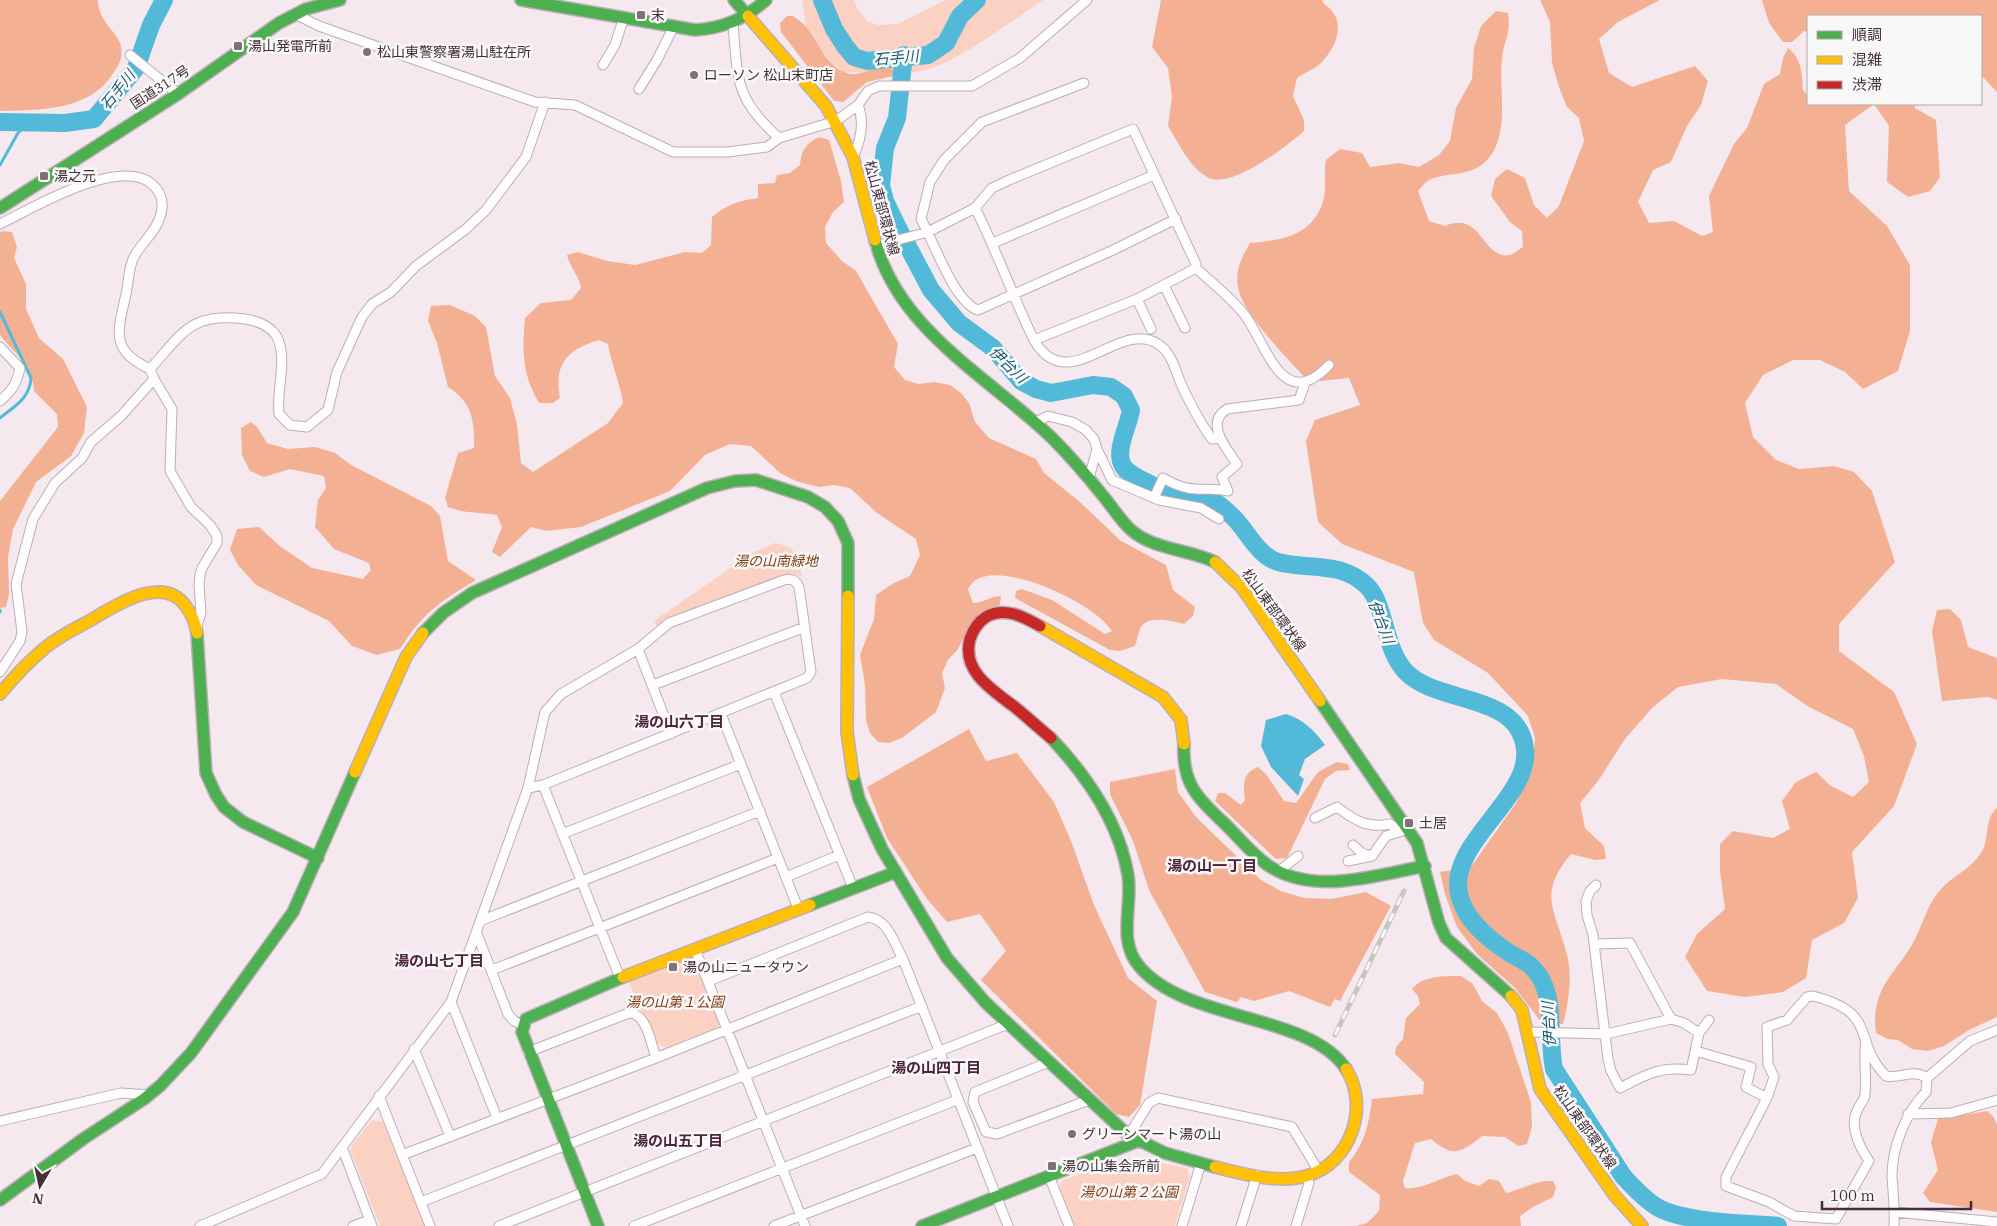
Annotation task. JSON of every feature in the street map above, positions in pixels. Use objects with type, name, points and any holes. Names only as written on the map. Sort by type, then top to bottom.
[{"type":"main road","name":"国道317号","points":[[0,208],[178,94],[294,14],[340,0]]},
{"type":"main road","points":[[521,0],[694,30],[716,29],[733,24],[748,16],[766,0]]},
{"type":"main road","name":"松山東部環状線","points":[[734,0],[826,106],[836,121],[853,157],[888,277],[900,297],[916,317],[968,367],[1034,422],[1089,478],[1131,530],[1157,545],[1202,556],[1214,562],[1238,583],[1404,831],[1417,843],[1425,866],[1439,923],[1446,938],[1457,950],[1511,996],[1522,1010],[1540,1089],[1615,1196],[1642,1226]]},
{"type":"main road","points":[[0,1200],[83,1139],[149,1095],[191,1053],[280,933],[293,912],[406,657],[419,635],[434,620],[452,605],[472,593],[707,488],[732,481],[753,479],[811,497],[833,513],[842,527],[848,543],[847,732],[851,766],[859,799],[882,849],[948,958],[986,1003],[1089,1100],[1133,1138],[1164,1153],[1201,1163],[1278,1178],[1306,1176],[1318,1170],[1339,1154],[1354,1127],[1357,1091],[1351,1076],[1334,1055],[1321,1044],[1163,986],[1139,966],[1130,953],[1126,938],[1129,886],[1127,869],[1108,816],[1089,782],[1072,761],[1024,714],[987,687],[979,677],[968,657],[972,634],[978,624],[986,617],[999,613],[1023,616],[1163,697],[1170,704],[1182,723],[1185,732],[1185,772],[1196,795],[1260,859],[1279,871],[1300,879],[1334,881],[1425,866]]},
{"type":"main road","points":[[0,694],[54,641],[124,600],[142,593],[156,591],[170,595],[181,601],[192,615],[196,633],[206,773],[214,793],[224,808],[240,820],[318,858]]},
{"type":"main road","points":[[598,1226],[523,1039],[523,1025],[526,1019],[620,978],[798,908],[896,872]]},
{"type":"main road","points":[[922,1226],[1049,1176],[1133,1138]]},
{"type":"street","points":[[294,14],[337,32],[535,102],[575,105],[673,152],[754,150],[767,147],[779,138],[836,121],[858,105],[868,91],[878,86],[890,84],[972,86],[1006,68],[1087,0]]},
{"type":"street","points":[[603,65],[615,44],[624,18]]},
{"type":"street","points":[[733,24],[740,88],[750,110],[779,138]]},
{"type":"street","points":[[639,89],[658,60],[674,26]]},
{"type":"street","points":[[130,55],[178,94]]},
{"type":"street","points":[[1084,83],[982,122],[944,160],[930,182],[921,219],[954,284],[970,307],[978,310],[1111,251],[1176,219]]},
{"type":"street","points":[[150,369],[188,327],[199,321],[219,316],[261,322],[277,337],[280,349],[279,414],[290,425],[307,427],[328,410],[337,372],[362,317],[372,304],[391,292],[416,266],[466,229],[486,210],[526,157],[545,102]]},
{"type":"street","points":[[853,157],[859,144],[862,123],[858,105]]},
{"type":"street","points":[[880,245],[928,232],[975,208],[992,188],[1133,129],[1176,219],[1196,264],[1196,268],[1243,314],[1274,367],[1286,378],[1305,383],[1314,380],[1329,365]]},
{"type":"street","points":[[993,244],[1154,175]]},
{"type":"street","points":[[0,224],[73,189],[100,180],[134,177],[148,181],[157,189],[161,196],[162,209],[151,235],[134,256],[118,333],[120,346],[136,362],[150,369],[172,409],[170,471],[191,506],[210,525],[217,536],[217,543],[202,568],[200,575],[198,585],[201,613],[196,633]]},
{"type":"street","points":[[975,208],[993,244],[1012,294],[1042,353],[1053,359],[1067,362],[1083,360],[1128,340],[1144,340],[1156,343],[1167,352],[1201,424],[1212,439],[1220,438]]},
{"type":"street","points":[[1034,340],[1137,299],[1196,268]]},
{"type":"street","points":[[1164,285],[1185,328]]},
{"type":"street","points":[[1137,299],[1151,329]]},
{"type":"street","points":[[0,348],[20,368],[17,382],[0,401]]},
{"type":"street","points":[[0,672],[20,641],[22,632],[16,584],[33,519],[55,483],[82,458],[91,442],[121,416],[154,379]]},
{"type":"street","points":[[1155,497],[1162,478],[1173,484],[1196,489],[1214,487],[1228,492],[1222,477],[1238,464],[1220,438],[1216,426],[1218,417],[1227,410],[1299,400],[1305,383]]},
{"type":"street","points":[[1034,422],[1048,416],[1072,422],[1094,439],[1112,480],[1155,497],[1201,508],[1219,519]]},
{"type":"street","points":[[1089,478],[1097,449]]},
{"type":"street","points":[[200,1226],[322,1174],[451,1002],[528,788],[546,712],[551,702],[561,694],[638,649],[669,623],[791,579],[800,587],[811,672],[807,678],[543,785],[528,788]]},
{"type":"street","points":[[653,685],[804,627]]},
{"type":"street","points":[[638,649],[670,734]]},
{"type":"street","points":[[774,692],[853,888]]},
{"type":"street","points":[[721,714],[798,908]]},
{"type":"street","points":[[562,834],[741,764]]},
{"type":"street","points":[[543,785],[620,978]]},
{"type":"street","points":[[1314,818],[1337,807],[1354,820],[1365,825],[1380,826],[1390,824],[1404,831]]},
{"type":"street","points":[[480,921],[760,811]]},
{"type":"street","points":[[1348,861],[1372,856],[1386,836],[1404,831]]},
{"type":"street","points":[[1353,845],[1362,853],[1372,856]]},
{"type":"street","points":[[786,877],[839,855]]},
{"type":"street","points":[[1279,871],[1298,856]]},
{"type":"street","points":[[492,970],[778,858]]},
{"type":"street","points":[[1596,885],[1590,891],[1586,902],[1594,944],[1610,1071],[1620,1088],[1662,1069],[1671,1067],[1691,1070],[1699,1034],[1709,1020]]},
{"type":"street","points":[[709,981],[868,917],[877,918],[883,922],[903,959],[1008,1226]]},
{"type":"street","points":[[476,934],[508,1014],[514,1021],[523,1025]]},
{"type":"street","points":[[1594,944],[1630,943],[1671,1019]]},
{"type":"street","points":[[695,949],[728,1027],[804,1226]]},
{"type":"street","points":[[402,1155],[547,1098],[656,1058],[728,1027],[903,959]]},
{"type":"street","points":[[1866,1038],[1864,1052],[1866,1096],[1856,1112],[1854,1127],[1862,1152],[1869,1161],[1836,1219],[1829,1222],[1794,1216],[1769,1202],[1726,1186],[1726,1177],[1767,1098],[1774,1077],[1768,1064],[1766,1027],[1787,1020],[1807,997],[1824,999],[1851,1011],[1858,1018],[1866,1038],[1872,1056],[1886,1076],[1900,1077],[1916,1073],[1927,1078]]},
{"type":"street","points":[[451,1002],[496,1118]]},
{"type":"street","points":[[421,1202],[922,1006]]},
{"type":"street","points":[[528,1052],[629,1012],[634,1012],[642,1018],[656,1058]]},
{"type":"street","points":[[1528,1032],[1606,1034],[1671,1019],[1684,1023],[1699,1034]]},
{"type":"street","points":[[499,1226],[1008,1024]]},
{"type":"street","points":[[1894,1226],[1895,1212],[1892,1174],[1898,1145],[1908,1114],[1915,1102],[1926,1092],[1927,1078],[1970,1041],[1997,1030]]},
{"type":"street","points":[[414,1049],[450,1136]]},
{"type":"street","points":[[1696,1051],[1751,1067],[1746,1087],[1767,1098]]},
{"type":"street","points":[[1049,1062],[975,1092],[973,1102],[986,1132],[997,1134],[1089,1100]]},
{"type":"street","points":[[0,1121],[121,1093],[149,1095]]},
{"type":"street","points":[[379,1096],[430,1226]]},
{"type":"street","points":[[1133,1138],[1149,1103],[1158,1098],[1292,1128],[1318,1170]]},
{"type":"street","points":[[634,1226],[957,1100]]},
{"type":"street","points":[[1908,1114],[1951,1114],[1997,1100]]},
{"type":"street","points":[[342,1148],[371,1223],[353,1226]]},
{"type":"street","points":[[774,1226],[977,1148]]},
{"type":"street","points":[[1182,1226],[1201,1163]]},
{"type":"street","points":[[1241,1226],[1257,1175]]},
{"type":"street","points":[[1049,1176],[1068,1226]]},
{"type":"street","points":[[1296,1226],[1309,1183],[1306,1176]]},
{"type":"street","points":[[1895,1212],[1997,1222]]},
{"type":"green space","points":[[802,0],[854,0],[858,10],[867,21],[878,25],[898,24],[946,0],[1043,0],[987,39],[957,57],[928,69],[894,76],[897,73],[844,72],[833,64],[816,43],[806,26]]},
{"type":"green space","name":"湯の山南緑地","points":[[775,543],[792,550],[798,558],[802,576],[800,577],[792,573],[658,627],[654,621],[752,553]]},
{"type":"green space","name":"湯の山第１公園","points":[[685,958],[696,962],[720,1022],[717,1028],[665,1048],[656,1042],[628,981]]},
{"type":"green space","points":[[372,1120],[383,1122],[425,1226],[380,1226],[351,1152],[352,1145]]},
{"type":"green space","name":"湯の山第２公園","points":[[1126,1157],[1187,1168],[1190,1176],[1175,1226],[1074,1226],[1059,1191],[1061,1181]]},
{"type":"shaded area","points":[[0,0],[98,0],[101,15],[117,37],[121,47],[121,58],[112,75],[102,87],[90,96],[76,102],[46,109],[0,111]]},
{"type":"shaded area","points":[[1161,0],[1322,0],[1335,16],[1338,23],[1338,31],[1329,54],[1323,61],[1297,78],[1293,96],[1304,120],[1304,131],[1258,165],[1229,178],[1217,180],[1207,177],[1195,167],[1168,126],[1172,97],[1168,68],[1152,47]]},
{"type":"shaded area","points":[[1540,0],[1660,0],[1618,22],[1599,39],[1609,73],[1632,87],[1695,66],[1708,81],[1701,105],[1687,126],[1671,162],[1653,170],[1638,202],[1649,223],[1674,221],[1702,236],[1713,232],[1709,196],[1734,144],[1747,128],[1764,84],[1780,74],[1783,58],[1788,48],[1799,62],[1803,90],[1807,95],[1807,105],[1873,105],[1845,125],[1849,191],[1887,226],[1910,265],[1910,331],[1898,371],[1863,389],[1845,372],[1820,360],[1793,360],[1763,375],[1745,403],[1753,437],[1776,460],[1799,469],[1834,466],[1854,472],[1872,491],[1895,562],[1839,624],[1839,651],[1894,692],[1917,744],[1894,806],[1852,852],[1858,898],[1844,923],[1812,940],[1806,978],[1783,992],[1745,997],[1707,991],[1685,957],[1697,934],[1725,909],[1720,871],[1720,844],[1733,831],[1773,838],[1790,829],[1782,801],[1796,782],[1816,772],[1831,786],[1853,797],[1869,782],[1864,756],[1853,729],[1809,707],[1776,684],[1722,679],[1678,687],[1652,708],[1625,739],[1598,781],[1580,803],[1585,828],[1604,846],[1606,859],[1595,860],[1571,854],[1561,868],[1552,890],[1554,912],[1568,959],[1570,978],[1563,1024],[1542,1023],[1515,988],[1477,954],[1457,927],[1445,894],[1440,872],[1471,867],[1516,803],[1532,770],[1535,738],[1528,716],[1488,673],[1434,640],[1423,623],[1414,572],[1342,544],[1318,522],[1306,441],[1315,420],[1360,405],[1349,378],[1309,382],[1257,323],[1241,297],[1237,281],[1240,264],[1250,243],[1284,238],[1303,230],[1311,223],[1318,214],[1323,202],[1326,160],[1340,149],[1362,153],[1370,167],[1399,163],[1419,167],[1439,155],[1450,141],[1456,108],[1472,79],[1474,48],[1481,26],[1496,11],[1508,13],[1509,21],[1501,71],[1501,127],[1493,153],[1478,167],[1429,180],[1418,191],[1429,221],[1445,226],[1457,223],[1467,224],[1493,250],[1501,255],[1513,254],[1523,247],[1522,231],[1510,222],[1491,196],[1495,179],[1507,169],[1525,178],[1534,205],[1547,218],[1559,206],[1584,141],[1579,118],[1567,107],[1552,63],[1550,22]]},
{"type":"shaded area","points":[[1762,0],[1997,0],[1997,92],[1982,76],[1982,15],[1807,15],[1807,32],[1804,31],[1792,42],[1783,42],[1769,23]]},
{"type":"shaded area","points":[[787,16],[793,16],[804,25],[812,34],[825,56],[844,72],[856,74],[889,66],[897,73],[894,76],[867,82],[843,102],[834,101],[781,32],[780,23]]},
{"type":"shaded area","points":[[1875,105],[1915,105],[1915,108],[1936,120],[1940,177],[1930,191],[1908,197],[1887,182],[1889,126]]},
{"type":"shaded area","points":[[819,137],[829,140],[841,181],[844,202],[833,212],[825,227],[826,243],[842,261],[856,271],[898,344],[894,367],[905,380],[918,384],[934,382],[950,385],[961,393],[969,403],[975,422],[989,438],[1036,459],[1044,473],[1080,502],[1121,541],[1166,565],[1173,590],[1195,607],[1193,616],[1184,624],[1161,620],[1149,621],[1141,627],[1135,646],[1120,651],[1110,650],[1015,598],[1016,591],[1022,589],[1052,600],[1105,634],[1112,631],[1103,620],[1070,598],[1049,588],[1007,576],[990,576],[976,580],[968,589],[973,603],[1001,596],[1000,605],[989,608],[971,622],[958,649],[948,660],[942,673],[945,688],[936,712],[902,738],[889,743],[878,742],[870,733],[866,720],[865,685],[860,655],[874,619],[876,595],[892,584],[910,576],[920,555],[916,539],[877,513],[850,488],[834,485],[819,487],[796,481],[780,473],[751,446],[730,444],[705,455],[670,491],[581,527],[546,531],[531,527],[500,557],[492,552],[502,527],[497,515],[467,512],[448,507],[445,498],[458,453],[474,448],[474,429],[467,406],[448,387],[437,343],[428,321],[431,306],[450,305],[475,316],[486,327],[495,376],[510,398],[517,425],[521,463],[533,472],[608,423],[623,403],[608,344],[599,340],[579,348],[565,360],[559,376],[560,398],[553,403],[539,403],[533,393],[524,362],[525,318],[541,303],[571,300],[581,288],[567,255],[578,252],[607,261],[635,265],[685,252],[702,253],[711,245],[712,217],[734,204],[758,198],[758,184],[775,183],[777,175],[790,173],[800,165],[803,152],[808,145]]},
{"type":"shaded area","points":[[2,231],[12,232],[17,247],[14,258],[26,284],[26,309],[39,338],[63,359],[87,407],[84,433],[71,456],[36,482],[13,529],[8,557],[9,594],[6,607],[0,608],[0,501],[58,427],[57,414],[34,391],[33,381],[27,366],[0,335],[0,233]]},
{"type":"shaded area","points":[[251,422],[257,427],[267,443],[288,449],[315,447],[335,453],[351,465],[431,506],[440,516],[448,561],[476,580],[451,595],[433,609],[417,626],[400,649],[377,655],[352,646],[329,621],[256,585],[238,565],[230,550],[237,529],[259,527],[281,547],[312,568],[363,579],[371,570],[369,563],[334,549],[315,527],[318,500],[326,488],[324,476],[290,469],[264,477],[250,471],[242,455],[241,428]]},
{"type":"shaded area","points":[[1950,609],[1961,620],[1968,647],[1997,658],[1997,700],[1988,697],[1942,701],[1932,631],[1937,610]]},
{"type":"shaded area","points":[[969,729],[986,761],[1017,753],[1054,802],[1071,841],[1094,905],[1128,978],[1157,1001],[1140,1105],[1129,1117],[1116,1114],[981,980],[1006,951],[980,914],[947,922],[927,899],[887,838],[867,787]]},
{"type":"shaded area","points":[[1337,762],[1348,764],[1350,770],[1336,771],[1325,779],[1287,858],[1276,859],[1215,801],[1218,793],[1225,793],[1241,805],[1245,800],[1244,785],[1246,776],[1258,767],[1266,774],[1284,801],[1296,803],[1318,772]]},
{"type":"shaded area","points":[[1175,769],[1178,792],[1196,817],[1261,880],[1281,891],[1304,898],[1332,899],[1366,892],[1391,906],[1340,1001],[1335,999],[1330,1007],[1289,991],[1254,1001],[1241,997],[1237,1002],[1205,992],[1149,890],[1133,841],[1110,794],[1110,782]]},
{"type":"shaded area","points":[[1997,808],[1997,1017],[1969,1030],[1944,1046],[1928,1051],[1912,1049],[1898,1040],[1888,1039],[1876,1033],[1875,1017],[1881,991],[1909,950],[1930,904],[1938,892],[1971,865],[1980,854],[1986,842],[1991,816]]},
{"type":"shaded area","points":[[1442,976],[1461,976],[1473,984],[1482,1001],[1497,1013],[1508,1033],[1531,1102],[1532,1127],[1527,1144],[1518,1146],[1505,1137],[1482,1136],[1457,1151],[1445,1149],[1431,1139],[1415,1143],[1403,1181],[1405,1188],[1424,1186],[1457,1174],[1465,1181],[1479,1186],[1489,1179],[1499,1181],[1506,1193],[1535,1183],[1553,1181],[1556,1187],[1553,1197],[1520,1216],[1521,1226],[1356,1226],[1367,1223],[1379,1211],[1380,1195],[1349,1172],[1349,1162],[1363,1140],[1372,1099],[1423,1094],[1424,1082],[1395,1054],[1396,1047],[1403,1039],[1406,1018],[1420,1004],[1418,996],[1412,989],[1417,984],[1428,979]]},
{"type":"shaded area","points":[[1987,1111],[1993,1116],[1997,1124],[1997,1212],[1930,1202],[1923,1193],[1938,1170],[1931,1142],[1938,1119]]},
{"type":"water","points":[[1286,714],[1308,726],[1325,745],[1305,759],[1299,775],[1304,779],[1298,796],[1271,767],[1261,746],[1266,720]]},
{"type":"waterway","name":"石手川","points":[[0,122],[65,123],[94,119],[136,68],[151,25],[164,0]]},
{"type":"waterway","name":"石手川","points":[[822,0],[834,29],[845,46],[854,57],[867,61],[928,55],[946,43],[960,16],[977,0]]},
{"type":"waterway","name":"伊台川","points":[[904,55],[897,118],[885,148],[881,185],[885,201],[931,290],[959,323],[993,348],[1021,381],[1036,389],[1051,393],[1093,385],[1111,387],[1124,396],[1131,410],[1120,453],[1123,466],[1127,471],[1161,489],[1207,497],[1234,518],[1259,549],[1271,559],[1289,564],[1335,569],[1356,577],[1373,593],[1393,651],[1398,662],[1406,672],[1420,682],[1437,690],[1493,708],[1508,718],[1519,731],[1525,749],[1523,767],[1516,785],[1466,857],[1459,875],[1459,894],[1462,904],[1472,921],[1486,936],[1530,965],[1540,977],[1549,1002],[1554,1069],[1623,1176],[1635,1189],[1657,1207],[1683,1216],[1716,1221],[1778,1226]]},
{"type":"waterway","points":[[0,165],[18,133],[28,123]]},
{"type":"waterway","points":[[0,312],[31,378],[25,396],[0,418]]},
{"type":"railway","points":[[1335,1035],[1404,891]]},
{"type":"traffic: fast","points":[[0,208],[178,94],[279,23],[306,9],[340,0]]},
{"type":"traffic: fast","points":[[521,0],[695,30],[724,25],[742,17],[766,0]]},
{"type":"traffic: fast","points":[[734,0],[748,16]]},
{"type":"traffic: fast","points":[[875,240],[887,272],[904,300],[924,326],[974,372],[1052,438],[1085,474],[1120,519],[1131,530],[1150,542],[1215,562]]},
{"type":"traffic: fast","points":[[423,633],[443,613],[472,593],[707,488],[735,481],[756,480],[808,497],[825,507],[838,521],[848,543],[848,596]]},
{"type":"traffic: fast","points":[[197,633],[206,773],[216,795],[224,807],[243,822],[318,858]]},
{"type":"traffic: fast","points":[[1320,701],[1417,843],[1439,923],[1446,938],[1511,996]]},
{"type":"traffic: fast","points":[[1051,738],[1077,768],[1100,801],[1124,855],[1129,887],[1127,934],[1132,956],[1139,966],[1160,984],[1186,998],[1305,1037],[1329,1051],[1346,1069]]},
{"type":"traffic: fast","points":[[1184,744],[1185,769],[1188,779],[1198,796],[1256,856],[1269,866],[1287,875],[1325,882],[1366,878],[1425,866]]},
{"type":"traffic: fast","points":[[0,1200],[83,1139],[144,1099],[160,1086],[191,1053],[293,912],[355,772]]},
{"type":"traffic: fast","points":[[853,775],[859,799],[882,849],[947,958],[986,1003],[1128,1135],[1165,1153],[1215,1167]]},
{"type":"traffic: fast","points":[[810,905],[896,872]]},
{"type":"traffic: fast","points":[[598,1226],[522,1032],[526,1019],[623,977]]},
{"type":"traffic: fast","points":[[922,1226],[1138,1141]]},
{"type":"traffic: slow","points":[[748,16],[826,106],[853,157],[875,240]]},
{"type":"traffic: slow","points":[[1215,562],[1242,588],[1320,701]]},
{"type":"traffic: slow","points":[[0,694],[16,675],[51,643],[113,607],[138,596],[151,592],[164,592],[175,596],[190,612],[197,633]]},
{"type":"traffic: slow","points":[[848,596],[847,732],[853,775]]},
{"type":"traffic: slow","points":[[1040,626],[1163,697],[1181,720],[1184,744]]},
{"type":"traffic: slow","points":[[355,772],[406,657],[423,633]]},
{"type":"traffic: slow","points":[[623,977],[810,905]]},
{"type":"traffic: slow","points":[[1511,996],[1522,1010],[1540,1089],[1615,1196],[1642,1226]]},
{"type":"traffic: slow","points":[[1215,1167],[1272,1179],[1306,1176],[1322,1169],[1335,1159],[1345,1147],[1352,1132],[1356,1116],[1353,1084],[1346,1069]]},
{"type":"traffic: jam","points":[[1040,626],[1014,614],[993,614],[983,619],[976,626],[970,639],[968,651],[970,661],[981,679],[1051,738]]},
{"type":"place","name":"末","points":[[641,15]]},
{"type":"place","name":"湯山発電所前","points":[[238,46]]},
{"type":"place","name":"松山東警察署湯山駐在所","points":[[367,52]]},
{"type":"place","name":"ローソン 松山末町店","points":[[694,75]]},
{"type":"place","name":"湯之元","points":[[44,176]]},
{"type":"place","name":"土居","points":[[1409,823]]},
{"type":"place","name":"湯の山ニュータウン","points":[[673,967]]},
{"type":"place","name":"グリーンマート湯の山","points":[[1072,1134]]},
{"type":"place","name":"湯の山集会所前","points":[[1052,1166]]},
{"type":"district","name":"湯の山六丁目","points":[[679,722]]},
{"type":"district","name":"湯の山一丁目","points":[[1212,866]]},
{"type":"district","name":"湯の山七丁目","points":[[439,961]]},
{"type":"district","name":"湯の山四丁目","points":[[936,1068]]},
{"type":"district","name":"湯の山五丁目","points":[[678,1141]]}]
